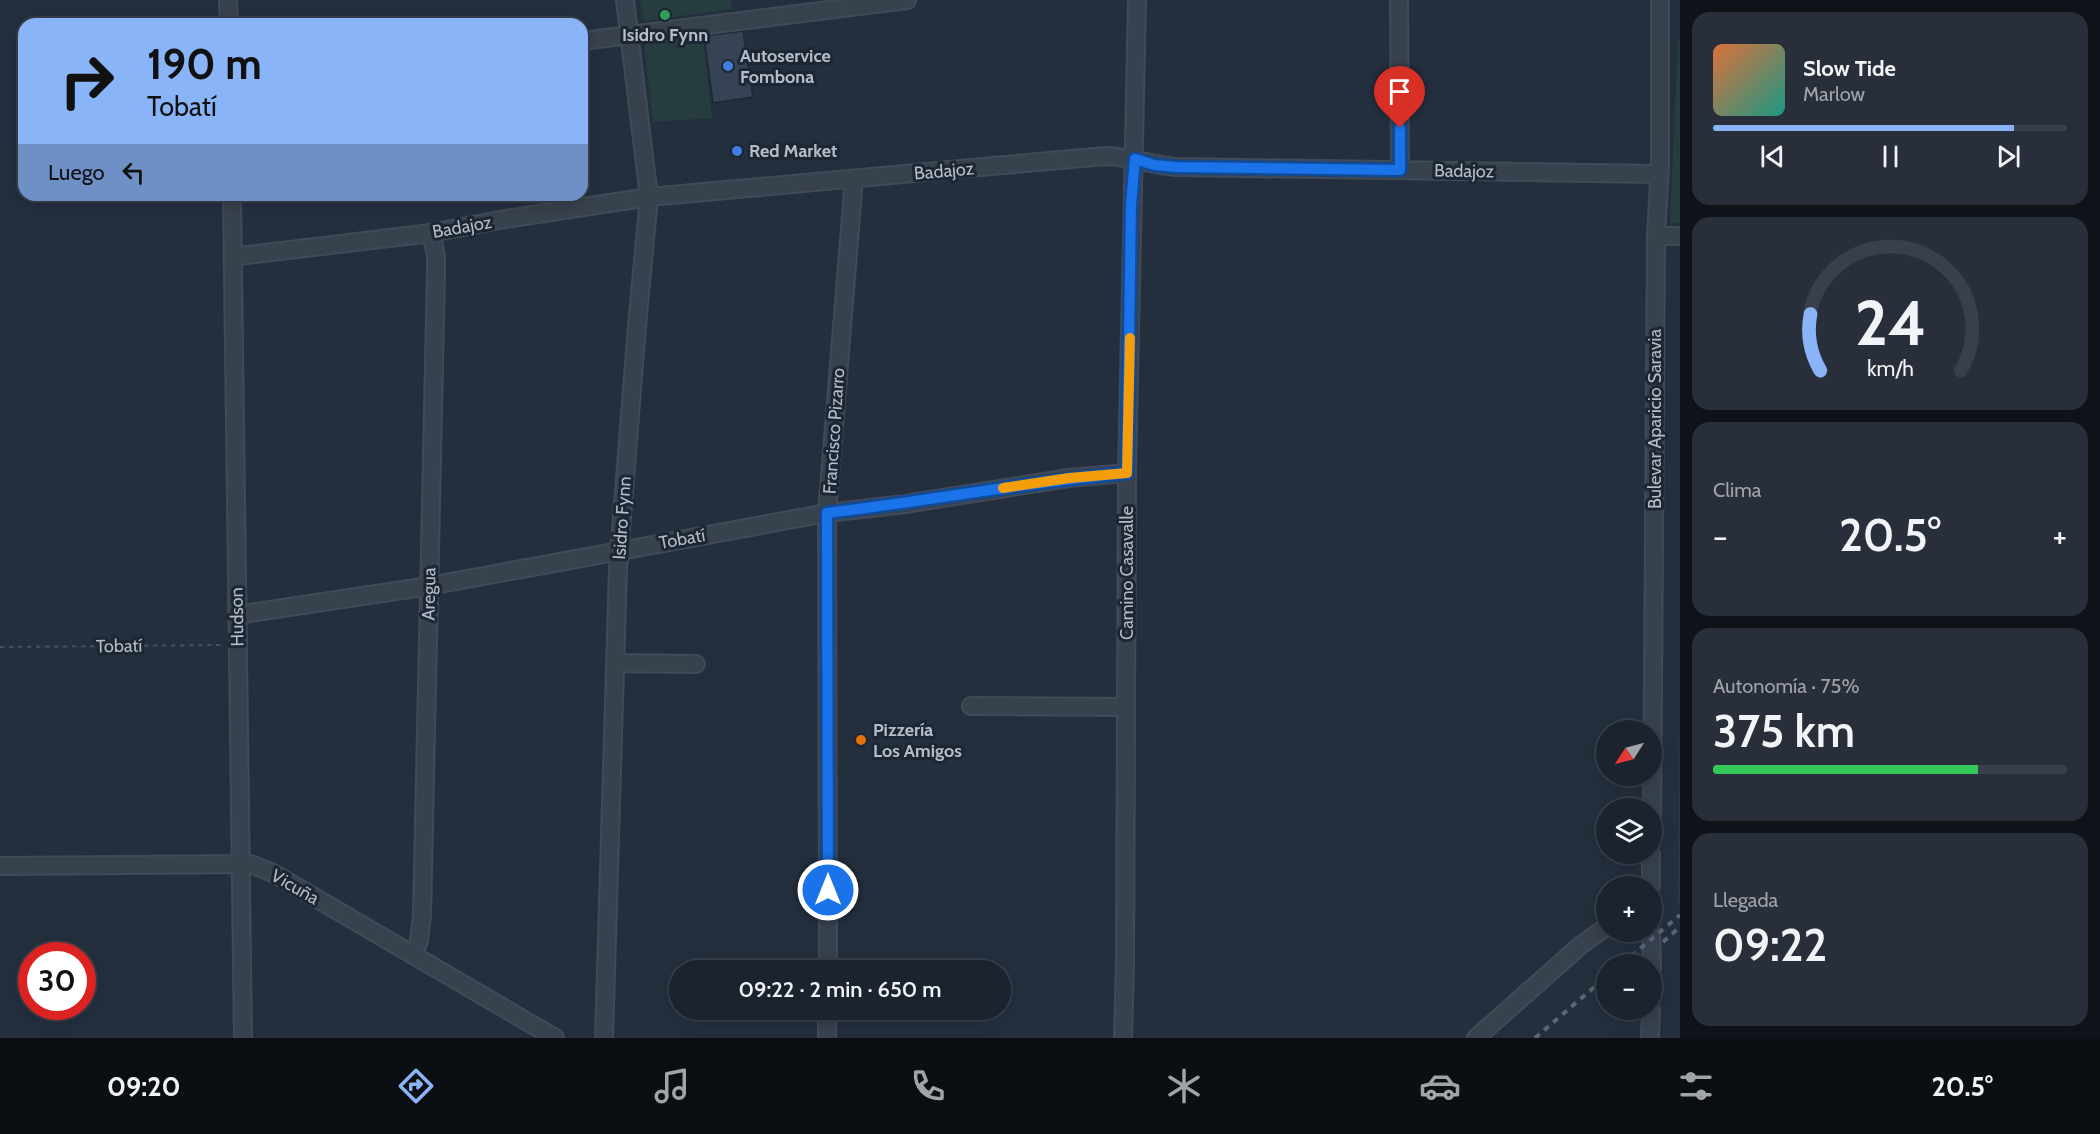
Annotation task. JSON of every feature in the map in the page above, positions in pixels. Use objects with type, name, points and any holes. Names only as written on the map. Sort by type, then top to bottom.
[{"type":"street","points":[[228,0],[229,18]]},
{"type":"street","name":"Isidro Fynn","points":[[604,1038],[620,551],[649,197],[625,0]]},
{"type":"street","points":[[588,40],[907,0]]},
{"type":"street","name":"Camino Casavalle","points":[[1123,1038],[1127,473],[1137,0]]},
{"type":"street","points":[[1400,0],[1400,170]]},
{"type":"street","name":"Bulevar Aparicio Saravia","points":[[1652,798],[1660,0]]},
{"type":"street","name":"Badajoz","points":[[233,255],[431,233],[516,217],[649,197],[1104,156],[1176,167],[1659,174]]},
{"type":"street","name":"Francisco Pizarro","points":[[828,960],[827,513],[854,179]]},
{"type":"street","name":"Hudson","points":[[232,201],[243,1038]]},
{"type":"street","name":"Aregua","points":[[413,955],[419,941],[422,915],[436,273],[436,256],[431,233]]},
{"type":"street","points":[[1656,236],[1680,236]]},
{"type":"street","name":"Tobatí","points":[[237,615],[429,586],[827,513],[905,504],[1069,478],[1127,473]]},
{"type":"street","points":[[615,663],[696,664]]},
{"type":"street","points":[[971,706],[1126,707]]},
{"type":"street","name":"Vicuña","points":[[0,866],[250,864],[273,873],[555,1038]]},
{"type":"street","points":[[1476,1038],[1596,934]]},
{"type":"street","points":[[827,1038],[828,1020]]},
{"type":"street","points":[[1650,1038],[1651,1020]]},
{"type":"path","name":"Tobatí","points":[[0,647],[238,645]]},
{"type":"green space","name":"Isidro Fynn","points":[[640,0],[731,0],[732,9],[644,21]]},
{"type":"green space","points":[[703,36],[712,118],[653,122],[644,43]]},
{"type":"green space","points":[[1678,39],[1680,39],[1680,223],[1670,223]]},
{"type":"green space","points":[[1680,687],[1680,903],[1678,905]]},
{"type":"building","name":"Autoservice Fombona","points":[[743,31],[753,97],[713,103],[704,36]]},
{"type":"railway","points":[[1634,954],[1680,915]]},
{"type":"railway","points":[[1663,942],[1680,927]]},
{"type":"railway","points":[[1535,1038],[1596,986]]},
{"type":"slow traffic","points":[[1003,488],[1069,478],[1127,473],[1130,338]]},
{"type":"place","name":"Isidro Fynn","points":[[665,15]]},
{"type":"place","name":"Autoservice Fombona","points":[[728,66]]},
{"type":"place","name":"Red Market","points":[[737,151]]},
{"type":"place","name":"Pizzería Los Amigos","points":[[861,740]]},
{"type":"route","points":[[828,890],[827,513],[905,504],[1069,478],[1127,473],[1131,205],[1135,159],[1154,165],[1176,167],[1400,170],[1400,128]]}]
